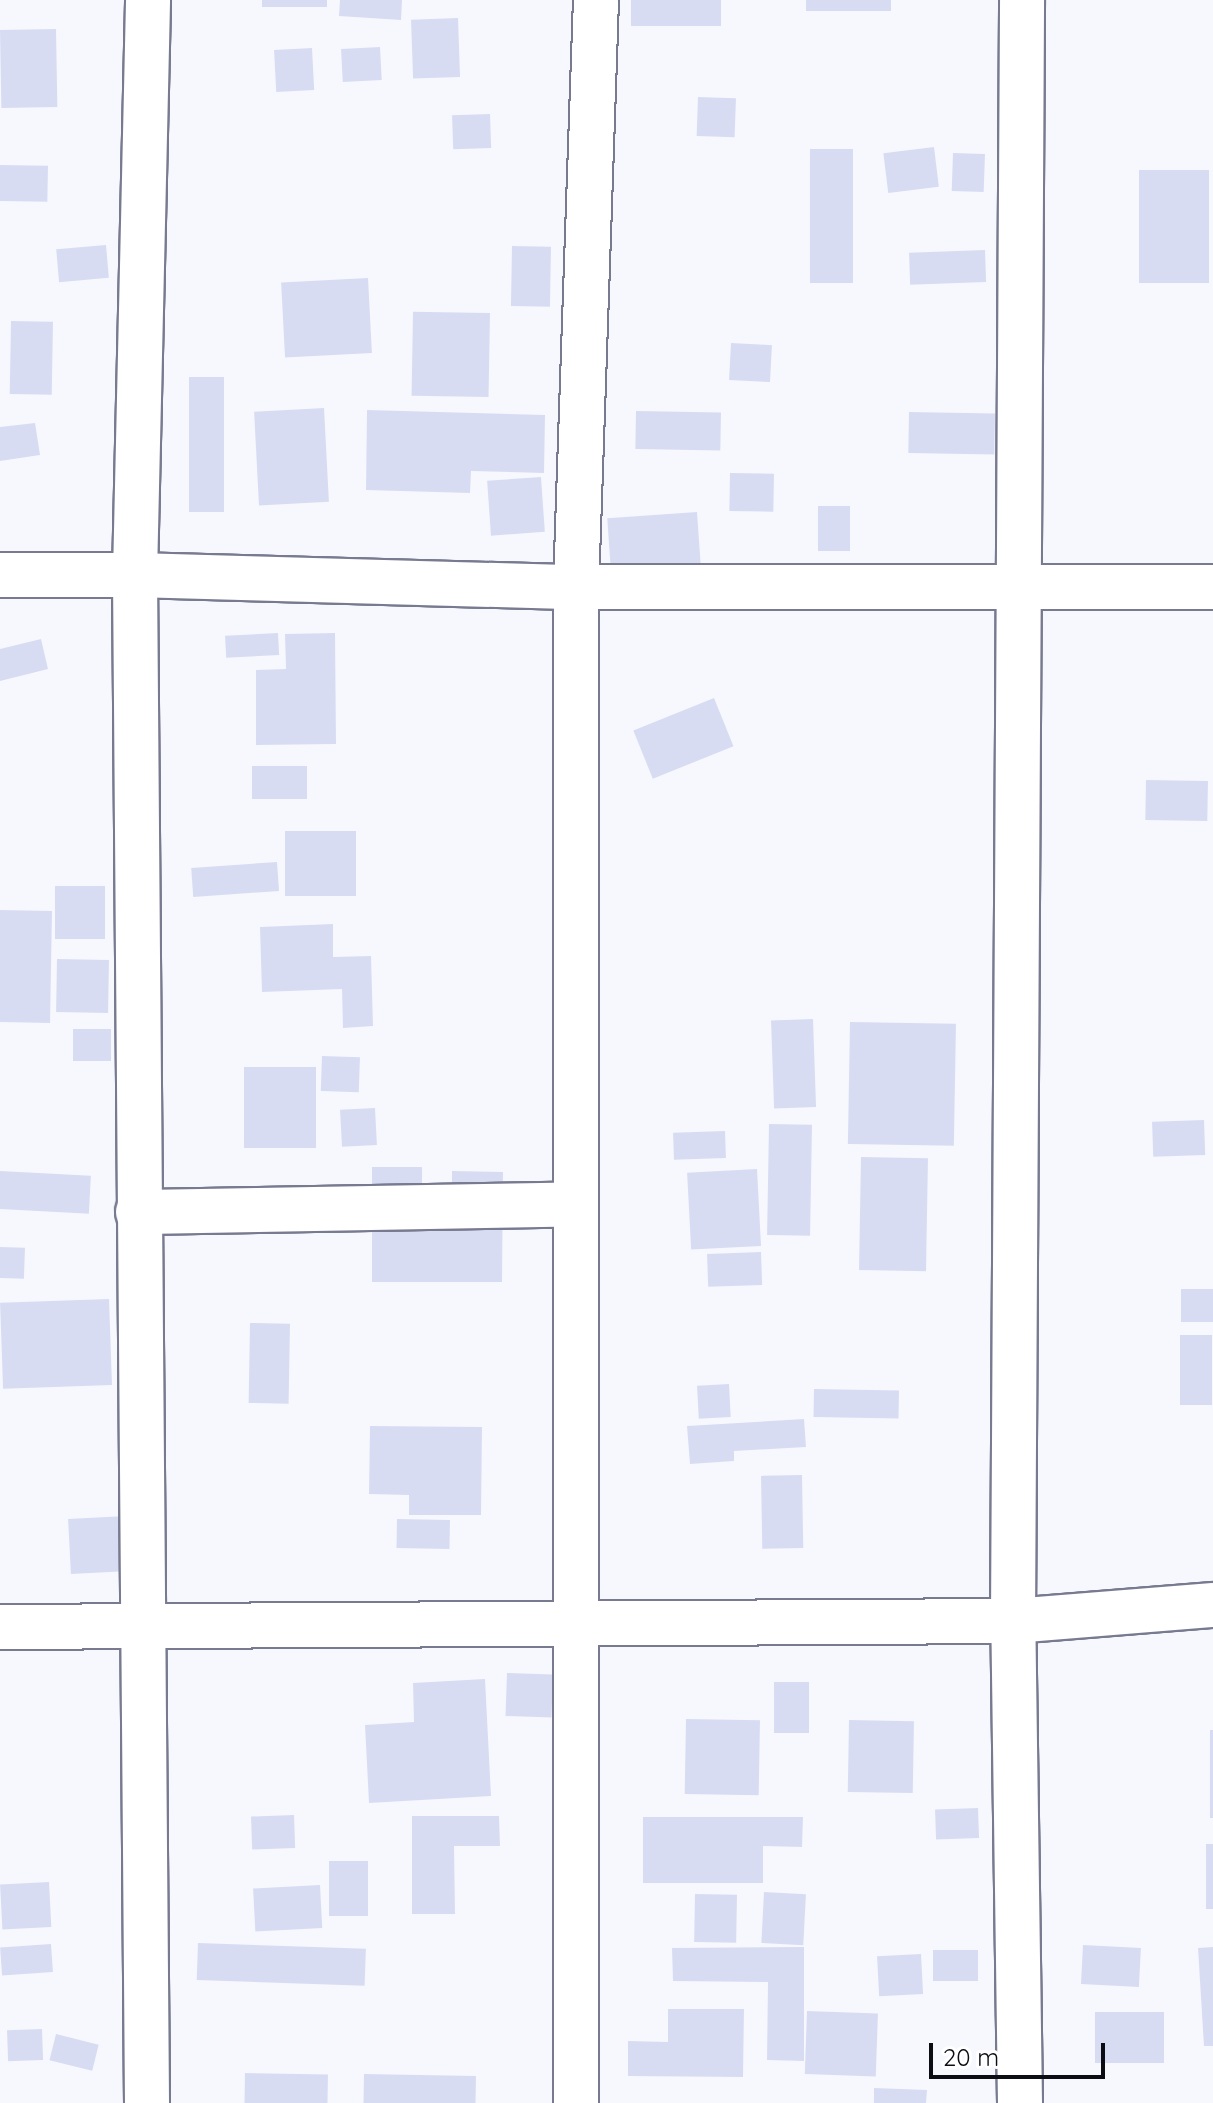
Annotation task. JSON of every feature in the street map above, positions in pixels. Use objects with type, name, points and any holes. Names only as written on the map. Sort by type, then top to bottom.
[{"type":"street","points":[[147,2103],[140,1627],[135,575],[148,0]]},
{"type":"street","points":[[576,2103],[576,587],[596,0]]},
{"type":"street","points":[[1020,2103],[1013,1621],[1022,0]]},
{"type":"street","points":[[0,575],[135,575],[576,587],[1213,587]]},
{"type":"street","points":[[138,1212],[576,1204]]},
{"type":"street","points":[[0,1627],[1013,1621],[1213,1605]]},
{"type":"building","points":[[262,0],[327,0],[327,7],[262,7]]},
{"type":"building","points":[[340,0],[402,0],[401,20],[339,16]]},
{"type":"building","points":[[631,0],[721,0],[721,26],[631,26]]},
{"type":"building","points":[[806,0],[891,0],[891,11],[806,11]]},
{"type":"building","points":[[458,18],[460,77],[413,79],[411,20]]},
{"type":"building","points":[[56,29],[57,107],[1,108],[0,30]]},
{"type":"building","points":[[380,47],[382,80],[343,82],[341,49]]},
{"type":"building","points":[[312,48],[314,90],[276,92],[274,50]]},
{"type":"building","points":[[698,97],[736,98],[735,137],[697,136]]},
{"type":"building","points":[[490,114],[491,148],[453,149],[452,115]]},
{"type":"building","points":[[934,147],[939,187],[888,193],[883,153]]},
{"type":"building","points":[[810,149],[853,149],[853,283],[810,283]]},
{"type":"building","points":[[953,153],[985,154],[984,192],[952,191]]},
{"type":"building","points":[[0,165],[48,166],[47,202],[0,201]]},
{"type":"building","points":[[1139,170],[1209,170],[1209,283],[1139,283]]},
{"type":"building","points":[[106,245],[109,278],[59,282],[56,249]]},
{"type":"building","points":[[512,246],[551,247],[550,307],[511,306]]},
{"type":"building","points":[[985,250],[986,282],[910,285],[909,253]]},
{"type":"building","points":[[368,278],[372,353],[285,357],[281,283]]},
{"type":"building","points":[[413,312],[490,313],[489,397],[412,396]]},
{"type":"building","points":[[11,321],[53,322],[52,395],[10,394]]},
{"type":"building","points":[[731,343],[772,345],[770,382],[729,380]]},
{"type":"building","points":[[189,377],[224,377],[224,512],[189,512]]},
{"type":"building","points":[[324,408],[329,502],[259,506],[254,412]]},
{"type":"building","points":[[367,410],[545,415],[544,473],[471,471],[470,493],[366,490]]},
{"type":"building","points":[[636,411],[721,412],[720,450],[635,449]]},
{"type":"building","points":[[909,412],[995,414],[994,454],[908,453]]},
{"type":"building","points":[[35,423],[40,455],[0,461],[0,427]]},
{"type":"building","points":[[730,473],[774,474],[773,512],[729,511]]},
{"type":"building","points":[[541,477],[545,532],[491,536],[487,481]]},
{"type":"building","points":[[818,506],[850,506],[850,551],[818,551]]},
{"type":"building","points":[[697,512],[701,574],[612,580],[607,518]]},
{"type":"building","points":[[278,633],[279,655],[226,658],[225,636]]},
{"type":"building","points":[[335,633],[336,744],[256,745],[256,670],[286,669],[285,634]]},
{"type":"building","points":[[41,639],[48,669],[0,681],[0,649]]},
{"type":"building","points":[[714,698],[733,746],[653,779],[633,731]]},
{"type":"building","points":[[252,766],[307,766],[307,799],[252,799]]},
{"type":"building","points":[[1146,780],[1208,781],[1207,821],[1145,820]]},
{"type":"building","points":[[285,831],[356,831],[356,896],[285,896]]},
{"type":"building","points":[[277,862],[279,891],[193,897],[191,868]]},
{"type":"building","points":[[55,886],[105,886],[105,939],[55,939]]},
{"type":"building","points":[[0,910],[52,911],[50,1023],[0,1022]]},
{"type":"building","points":[[333,924],[333,957],[371,956],[373,1026],[343,1028],[342,989],[262,992],[260,927]]},
{"type":"building","points":[[57,959],[109,960],[108,1013],[56,1012]]},
{"type":"building","points":[[813,1019],[816,1107],[774,1108],[771,1020]]},
{"type":"building","points":[[850,1022],[956,1024],[954,1146],[848,1144]]},
{"type":"building","points":[[73,1029],[111,1029],[111,1061],[73,1061]]},
{"type":"building","points":[[322,1056],[360,1057],[359,1092],[321,1091]]},
{"type":"building","points":[[244,1067],[316,1067],[316,1148],[244,1148]]},
{"type":"building","points":[[375,1108],[377,1145],[342,1147],[340,1110]]},
{"type":"building","points":[[1204,1120],[1205,1155],[1153,1157],[1152,1122]]},
{"type":"building","points":[[769,1124],[812,1125],[810,1236],[767,1235]]},
{"type":"building","points":[[725,1131],[726,1158],[674,1160],[673,1133]]},
{"type":"building","points":[[861,1157],[928,1158],[926,1271],[859,1270]]},
{"type":"building","points":[[372,1167],[422,1167],[422,1217],[452,1217],[452,1171],[503,1172],[502,1282],[372,1282]]},
{"type":"building","points":[[757,1169],[761,1246],[691,1250],[687,1173]]},
{"type":"building","points":[[0,1171],[91,1176],[89,1214],[0,1209]]},
{"type":"building","points":[[0,1247],[25,1248],[24,1279],[0,1278]]},
{"type":"building","points":[[761,1252],[762,1285],[708,1287],[707,1254]]},
{"type":"building","points":[[1181,1289],[1213,1289],[1213,1322],[1181,1322]]},
{"type":"building","points":[[109,1299],[112,1385],[3,1389],[0,1303]]},
{"type":"building","points":[[250,1323],[290,1324],[289,1404],[249,1403]]},
{"type":"building","points":[[1180,1335],[1212,1335],[1212,1405],[1180,1405]]},
{"type":"building","points":[[729,1384],[731,1417],[699,1419],[697,1386]]},
{"type":"building","points":[[814,1389],[899,1390],[898,1418],[814,1417]]},
{"type":"building","points":[[804,1419],[806,1447],[734,1451],[734,1461],[690,1464],[687,1426]]},
{"type":"building","points":[[370,1426],[482,1427],[481,1515],[409,1515],[409,1495],[369,1494]]},
{"type":"building","points":[[802,1475],[803,1548],[762,1549],[761,1476]]},
{"type":"building","points":[[126,1516],[129,1571],[71,1574],[68,1519]]},
{"type":"building","points":[[397,1519],[450,1520],[449,1549],[396,1548]]},
{"type":"building","points":[[507,1673],[553,1675],[551,1718],[505,1716]]},
{"type":"building","points":[[485,1679],[491,1796],[369,1803],[365,1725],[414,1722],[413,1683]]},
{"type":"building","points":[[774,1682],[809,1682],[809,1733],[774,1733]]},
{"type":"building","points":[[686,1719],[760,1720],[759,1795],[685,1794]]},
{"type":"building","points":[[849,1720],[914,1721],[913,1793],[848,1792]]},
{"type":"building","points":[[1210,1730],[1213,1730],[1213,1818],[1210,1818]]},
{"type":"building","points":[[978,1808],[979,1838],[936,1839],[935,1810]]},
{"type":"building","points":[[294,1815],[295,1848],[252,1849],[251,1817]]},
{"type":"building","points":[[412,1816],[499,1816],[500,1846],[454,1846],[455,1914],[412,1914]]},
{"type":"building","points":[[643,1817],[803,1817],[802,1847],[763,1846],[763,1883],[643,1883]]},
{"type":"building","points":[[1206,1844],[1213,1844],[1213,1909],[1206,1909]]},
{"type":"building","points":[[329,1861],[368,1861],[368,1916],[329,1916]]},
{"type":"building","points":[[49,1882],[51,1927],[2,1930],[0,1885]]},
{"type":"building","points":[[320,1885],[322,1928],[255,1931],[253,1889]]},
{"type":"building","points":[[764,1892],[806,1894],[803,1945],[761,1943]]},
{"type":"building","points":[[695,1894],[737,1895],[736,1943],[694,1942]]},
{"type":"building","points":[[198,1943],[366,1949],[365,1986],[197,1980]]},
{"type":"building","points":[[51,1944],[53,1972],[2,1975],[0,1948]]},
{"type":"building","points":[[1083,1945],[1141,1948],[1139,1987],[1081,1984]]},
{"type":"building","points":[[804,1947],[804,2061],[767,2060],[768,1982],[673,1981],[672,1948]]},
{"type":"building","points":[[1213,1947],[1213,2046],[1204,2046],[1198,1948]]},
{"type":"building","points":[[933,1950],[978,1950],[978,1981],[933,1981]]},
{"type":"building","points":[[921,1954],[923,1994],[879,1996],[877,1956]]},
{"type":"building","points":[[668,2009],[744,2009],[743,2077],[628,2076],[628,2041],[668,2042]]},
{"type":"building","points":[[807,2011],[878,2013],[876,2076],[805,2074]]},
{"type":"building","points":[[1095,2012],[1164,2012],[1164,2063],[1095,2063]]},
{"type":"building","points":[[42,2029],[43,2060],[8,2061],[7,2030]]},
{"type":"building","points":[[56,2034],[99,2045],[92,2071],[49,2060]]},
{"type":"building","points":[[245,2073],[328,2074],[327,2103],[244,2103]]},
{"type":"building","points":[[364,2074],[476,2076],[476,2103],[363,2103]]},
{"type":"building","points":[[874,2088],[927,2090],[926,2103],[874,2103]]}]
